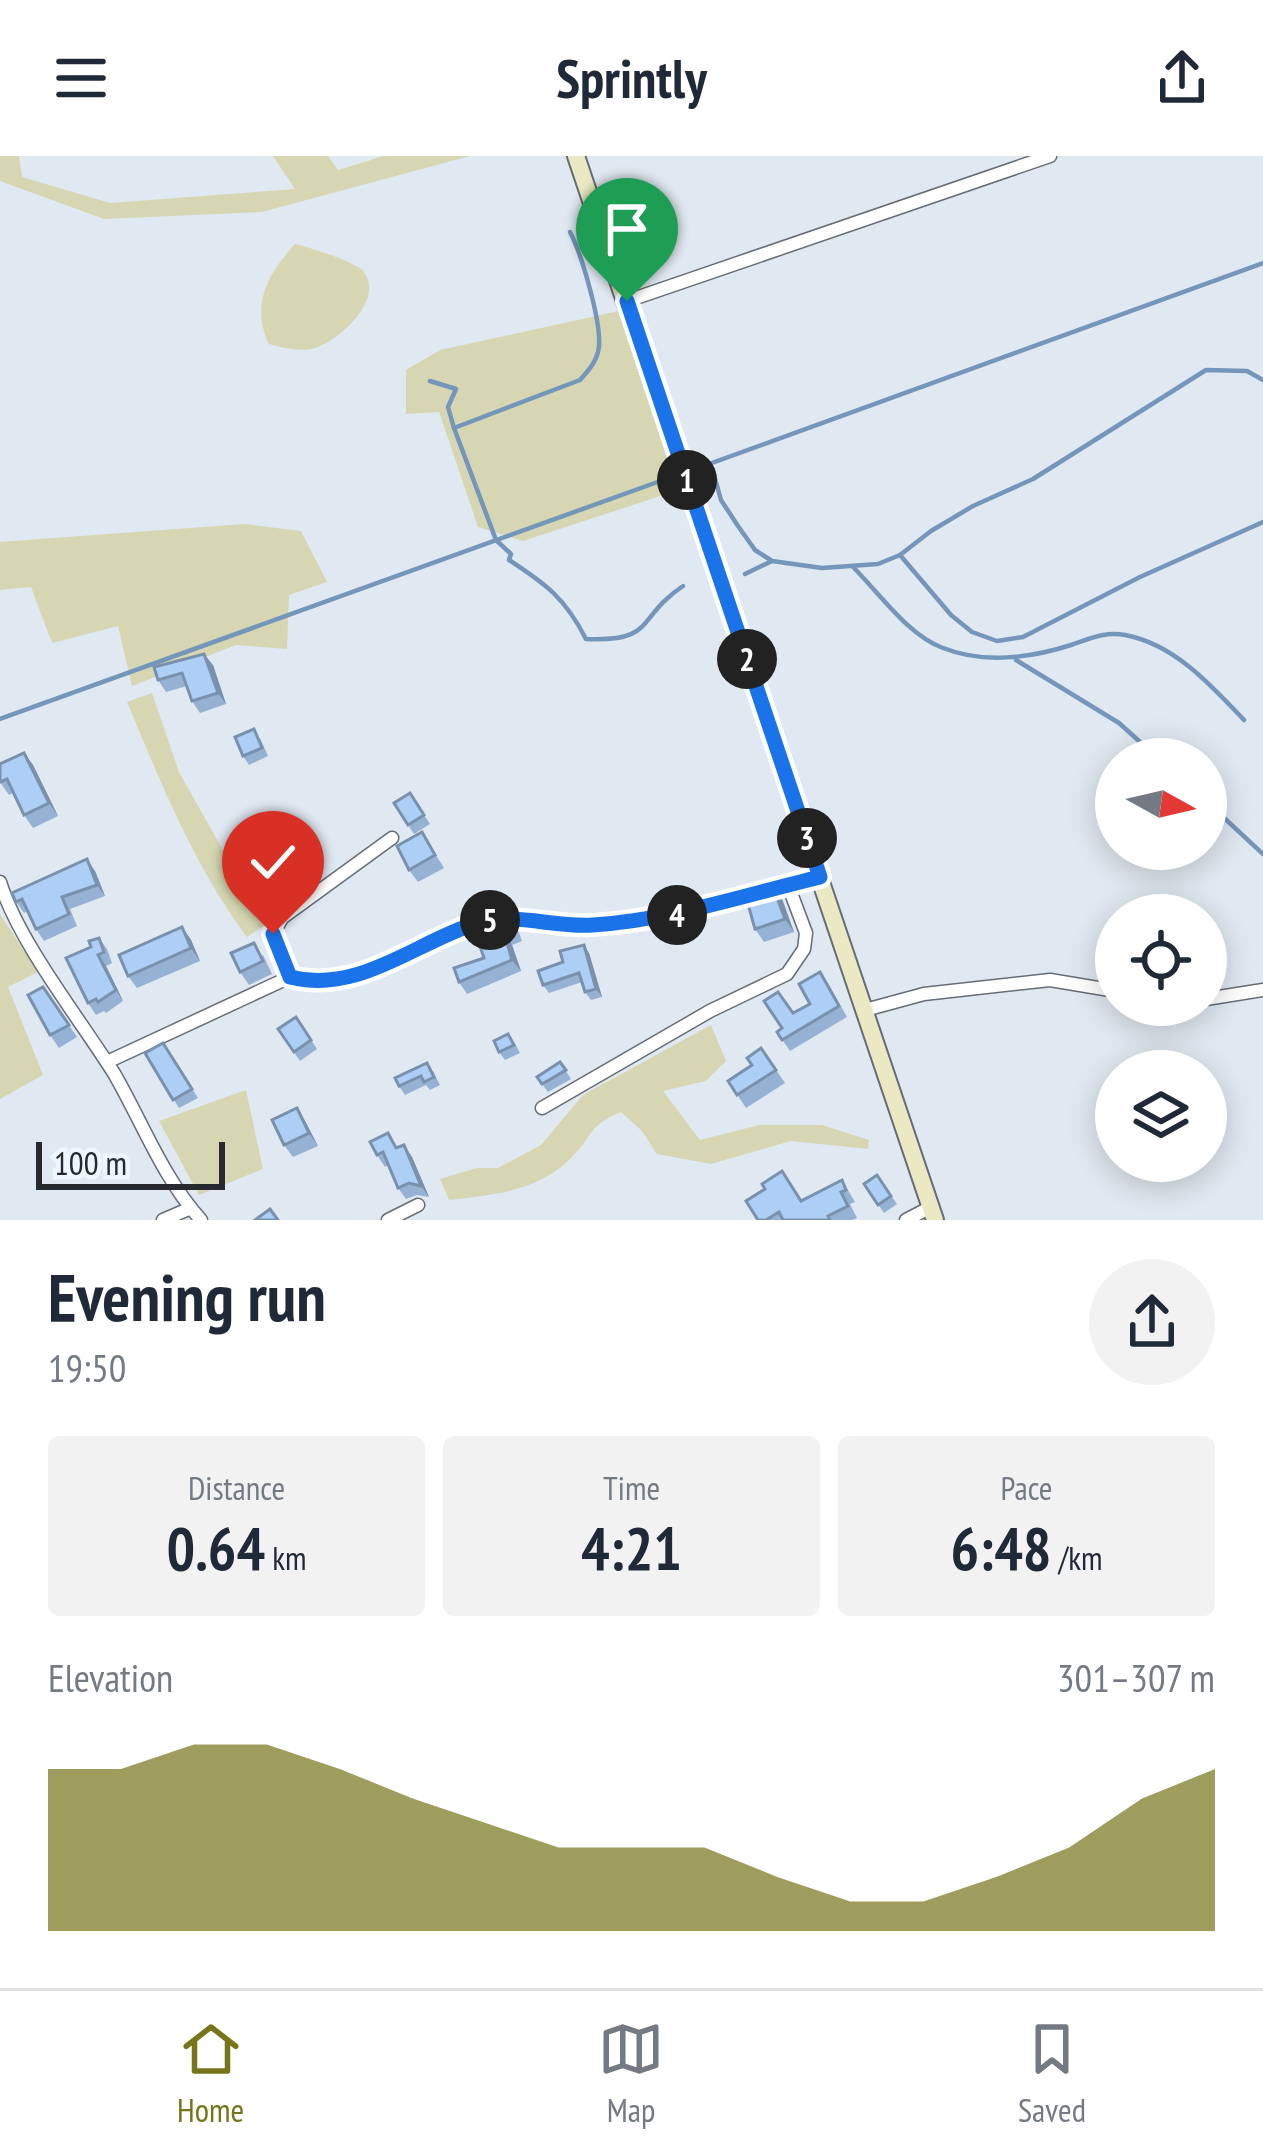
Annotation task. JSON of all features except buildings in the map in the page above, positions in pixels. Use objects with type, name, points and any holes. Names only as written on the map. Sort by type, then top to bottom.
[{"type":"street","points":[[576,156],[933,1214],[907,1220]]},
{"type":"street","points":[[627,301],[1050,156]]},
{"type":"street","points":[[290,977],[273,934],[282,918],[392,838]]},
{"type":"street","points":[[106,1062],[290,977],[331,982],[402,958],[471,925],[503,917],[588,926],[666,918],[820,877]]},
{"type":"street","points":[[0,882],[21,928],[106,1062],[173,1184],[201,1220]]},
{"type":"street","points":[[542,1108],[710,1011],[787,974],[804,949],[806,932],[788,885]]},
{"type":"street","points":[[865,1010],[924,994],[1050,980],[1095,988]]},
{"type":"street","points":[[1227,996],[1263,990]]},
{"type":"street","points":[[388,1220],[418,1205]]},
{"type":"street","points":[[163,1220],[190,1208]]},
{"type":"green space","points":[[0,156],[19,156],[22,177],[110,203],[295,189],[273,156],[328,156],[338,170],[384,156],[470,156],[262,212],[104,219],[0,181]]},
{"type":"green space","points":[[295,244],[351,263],[369,282],[365,305],[357,317],[325,344],[310,349],[269,344],[261,316],[270,279]]},
{"type":"green space","points":[[619,311],[682,489],[523,541],[478,527],[439,412],[406,414],[406,370],[440,350]]},
{"type":"green space","points":[[244,524],[301,531],[327,582],[289,595],[287,649],[236,645],[132,686],[118,626],[52,643],[31,587],[0,590],[0,542]]},
{"type":"green space","points":[[152,693],[179,772],[265,925],[247,937],[195,853],[127,702]]},
{"type":"green space","points":[[0,914],[38,972],[8,987],[43,1075],[0,1099]]},
{"type":"green space","points":[[711,1025],[726,1061],[706,1081],[663,1091],[700,1140],[759,1125],[822,1125],[869,1140],[868,1149],[791,1141],[711,1164],[657,1154],[621,1112],[597,1126],[573,1156],[546,1177],[516,1189],[449,1200],[440,1179],[477,1168],[498,1168],[541,1145],[583,1095]]},
{"type":"green space","points":[[246,1090],[263,1169],[199,1195],[159,1121]]},
{"type":"waterway","points":[[454,428],[580,380],[593,364],[599,346],[597,321],[570,232]]},
{"type":"waterway","points":[[687,472],[1263,263]]},
{"type":"waterway","points":[[712,468],[721,500],[755,550],[772,561],[822,568],[878,564],[900,555],[973,506],[1033,479],[1206,370],[1247,371],[1263,380]]},
{"type":"waterway","points":[[430,381],[456,389],[448,407],[496,540],[511,554],[509,560],[562,603],[586,639],[635,632],[683,586]]},
{"type":"waterway","points":[[0,719],[677,475]]},
{"type":"waterway","points":[[900,555],[951,615],[972,632],[997,641],[1023,637],[1263,522]]},
{"type":"waterway","points":[[745,574],[772,561]]},
{"type":"waterway","points":[[854,568],[906,624],[943,648],[974,656],[1023,656],[1104,635],[1125,635],[1175,657],[1244,720]]},
{"type":"waterway","points":[[1016,660],[1136,738]]},
{"type":"waterway","points":[[1227,821],[1263,854]]},
{"type":"route","points":[[273,934],[290,977],[331,982],[402,958],[471,925],[503,917],[588,926],[666,918],[820,877],[627,301]]}]
